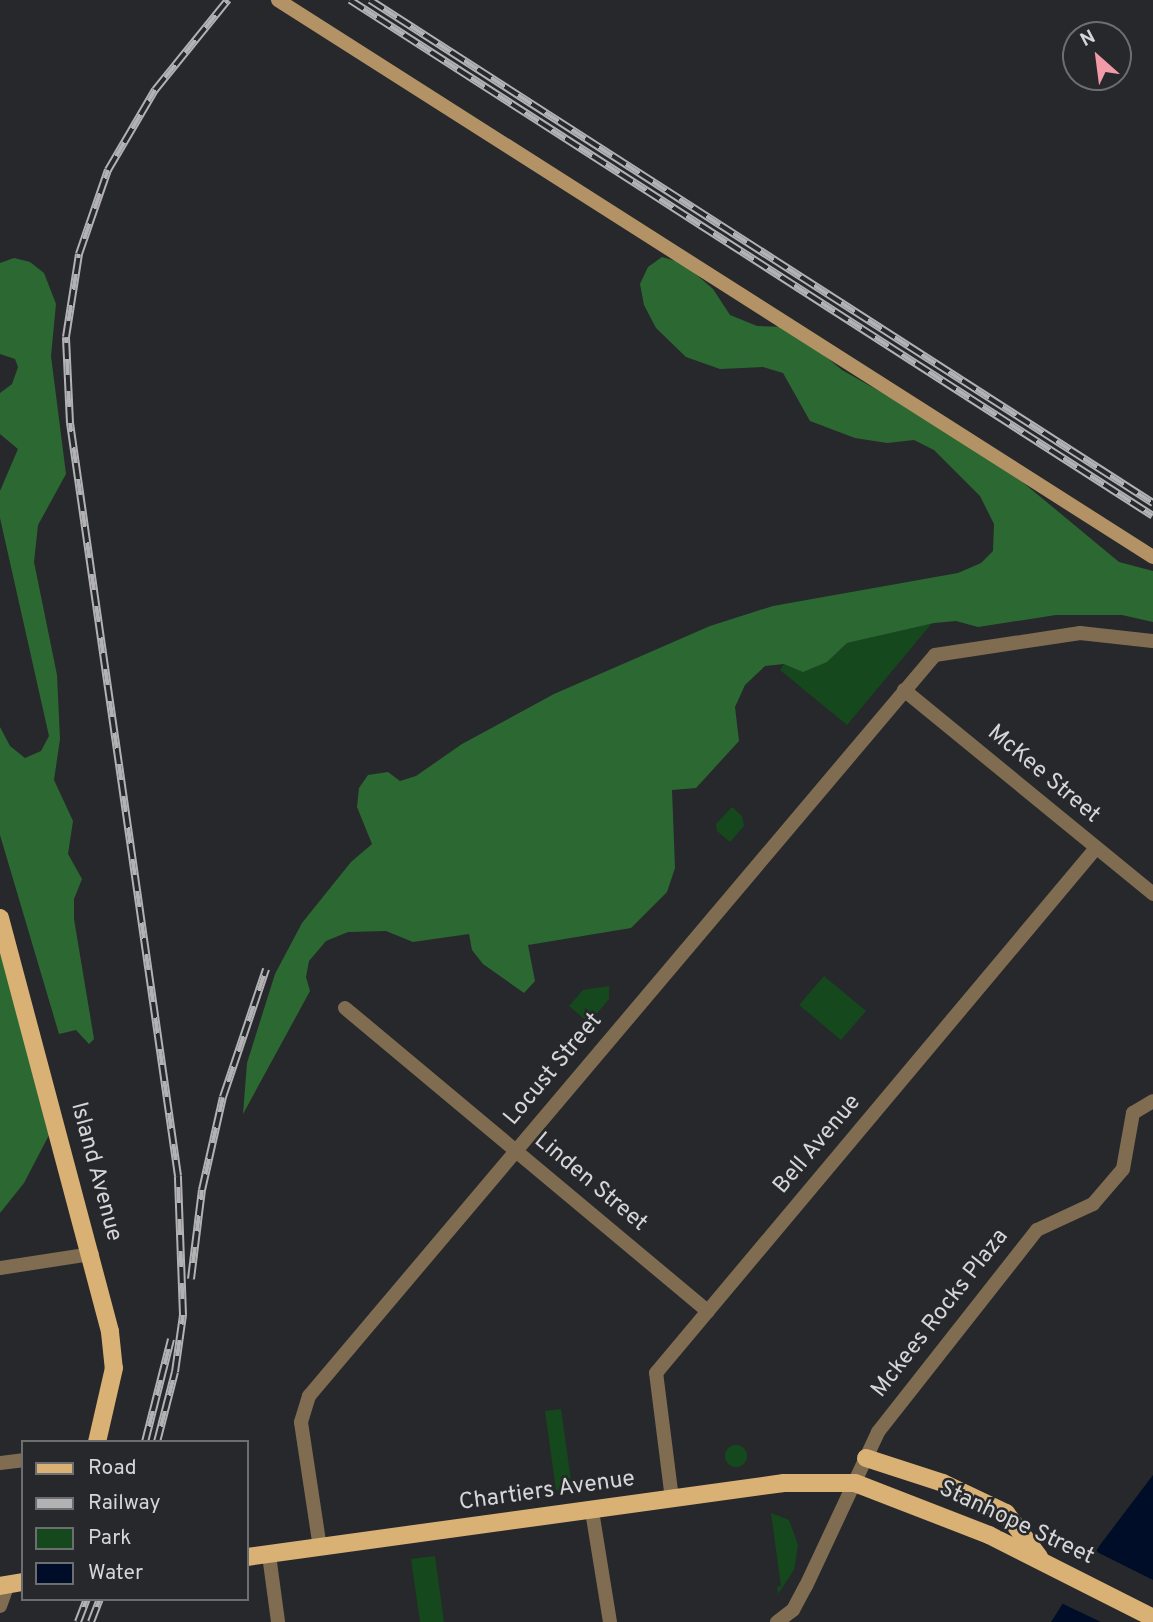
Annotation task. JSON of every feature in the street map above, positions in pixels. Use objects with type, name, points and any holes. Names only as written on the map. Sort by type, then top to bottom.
[{"type":"main road","name":"Island Avenue","points":[[0,918],[92,1254],[114,1368],[97,1440]]},
{"type":"main road","points":[[866,1458],[943,1483],[1006,1513],[1026,1547]]},
{"type":"main road","name":"Chartiers Avenue","points":[[248,1557],[784,1483],[855,1483]]},
{"type":"main road","name":"Stanhope Street","points":[[855,1483],[1026,1547],[1044,1563],[1153,1618]]},
{"type":"street","points":[[278,0],[1153,557]]},
{"type":"street","name":"Locust Street","points":[[320,1548],[303,1406],[935,655],[1080,633],[1153,640]]},
{"type":"street","name":"McKee Street","points":[[904,690],[1153,894]]},
{"type":"street","name":"Bell Avenue","points":[[672,1499],[656,1373],[1096,848]]},
{"type":"street","name":"Linden Street","points":[[345,1008],[708,1312]]},
{"type":"street","name":"Mckees Rocks Plaza","points":[[777,1622],[794,1607],[878,1432],[1037,1230],[1093,1204],[1124,1168],[1133,1114],[1153,1101]]},
{"type":"street","points":[[0,1268],[92,1254]]},
{"type":"street","points":[[0,1463],[21,1460]]},
{"type":"street","points":[[592,1511],[610,1622]]},
{"type":"street","points":[[269,1555],[278,1622]]},
{"type":"street","points":[[0,1605],[10,1584]]},
{"type":"green space","points":[[662,257],[683,263],[713,289],[730,315],[757,326],[790,327],[842,370],[985,451],[1119,562],[1153,571],[1153,622],[1122,615],[1056,615],[978,627],[956,621],[934,623],[847,643],[827,662],[803,672],[784,664],[765,666],[745,685],[735,707],[739,741],[696,788],[672,790],[675,868],[667,892],[631,928],[528,945],[535,981],[524,993],[483,964],[472,950],[469,934],[413,942],[386,931],[348,932],[326,941],[309,961],[306,977],[310,991],[243,1114],[247,1063],[275,974],[302,923],[351,862],[372,844],[357,807],[359,788],[368,775],[388,772],[400,781],[416,776],[462,744],[554,694],[710,626],[773,606],[958,573],[981,563],[993,551],[994,524],[980,496],[934,450],[914,440],[887,443],[855,438],[810,421],[783,373],[763,367],[720,369],[686,357],[656,328],[644,305],[640,284],[648,267]]},
{"type":"green space","points":[[14,258],[30,262],[44,273],[56,304],[51,356],[66,474],[38,525],[34,562],[57,675],[60,739],[54,780],[73,821],[68,854],[82,879],[74,899],[74,919],[94,1039],[89,1044],[76,1030],[59,1034],[0,835],[0,727],[10,746],[25,758],[41,751],[49,736],[0,518],[0,491],[18,449],[0,434],[0,393],[12,384],[18,367],[15,359],[0,354],[0,263]]},
{"type":"green space","points":[[932,623],[847,725],[780,670],[784,664],[827,662],[847,643]]},
{"type":"green space","points":[[732,807],[742,816],[744,826],[730,842],[717,831],[716,824]]},
{"type":"green space","points":[[0,941],[49,1135],[24,1183],[0,1213]]},
{"type":"green space","points":[[824,976],[866,1011],[841,1040],[799,1005]]},
{"type":"green space","points":[[609,986],[609,999],[589,1023],[569,1006],[583,990]]},
{"type":"green space","points":[[561,1409],[572,1488],[556,1490],[545,1411]]},
{"type":"green space","points":[[736,1445],[744,1448],[747,1456],[744,1464],[736,1467],[728,1464],[725,1456],[728,1448]]},
{"type":"green space","points":[[771,1513],[789,1520],[798,1545],[794,1570],[778,1594],[777,1587],[781,1586]]},
{"type":"green space","points":[[435,1556],[444,1622],[420,1622],[411,1559]]},
{"type":"water","points":[[1153,1475],[1153,1622],[1051,1622],[1100,1545]]},
{"type":"pier","points":[[1093,1550],[1153,1580],[1153,1622],[1101,1622],[1059,1602]]},
{"type":"railway","points":[[158,1440],[175,1372],[183,1315],[178,1176],[70,423],[66,337],[79,254],[108,170],[155,90],[228,0]]},
{"type":"railway","points":[[350,0],[1153,516]]},
{"type":"railway","points":[[370,0],[1153,503]]},
{"type":"railway","points":[[191,1279],[202,1190],[223,1097],[266,969]]},
{"type":"railway","points":[[146,1440],[171,1339]]},
{"type":"railway","points":[[78,1622],[86,1601]]},
{"type":"railway","points":[[91,1622],[99,1601]]}]
